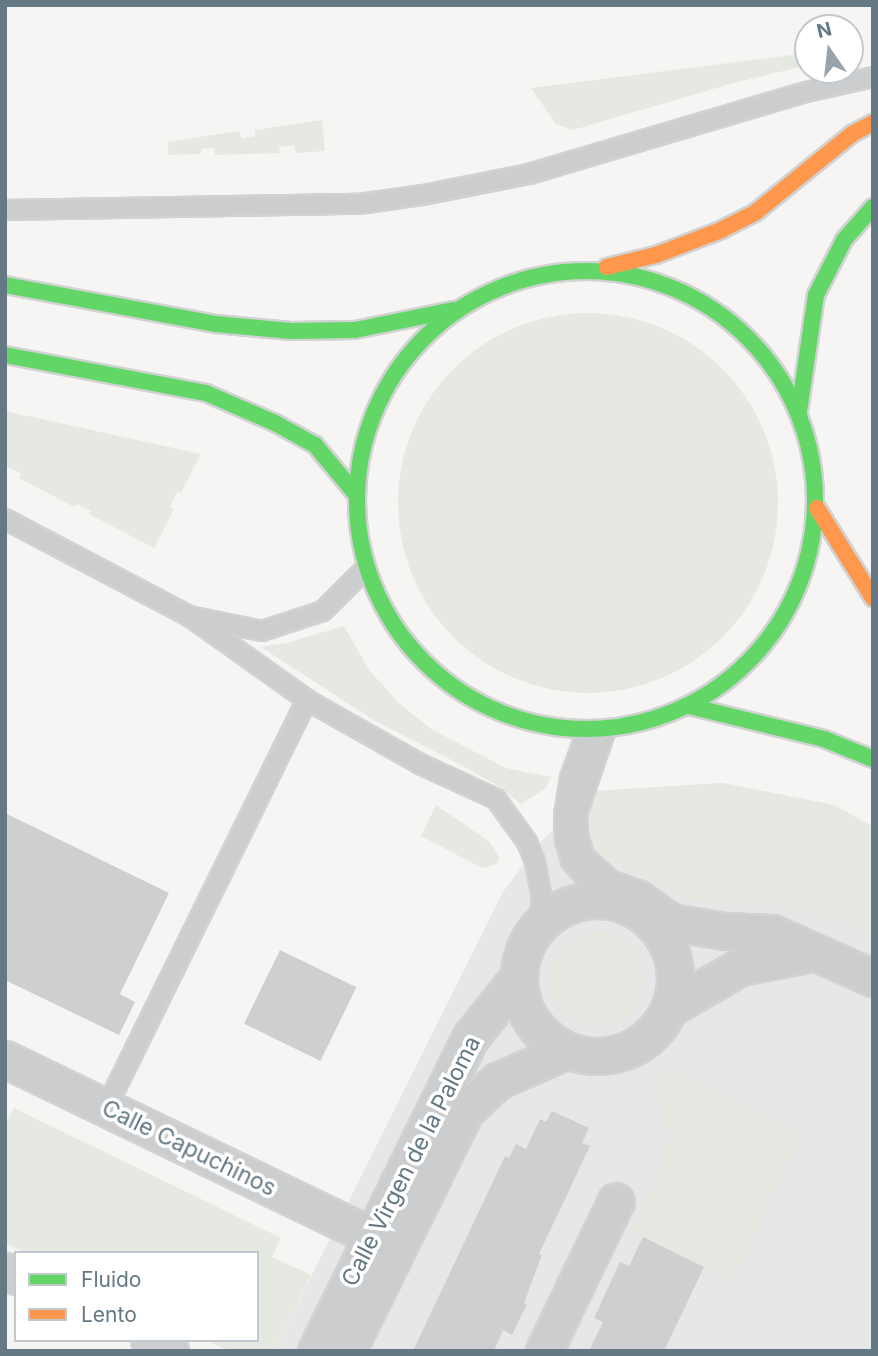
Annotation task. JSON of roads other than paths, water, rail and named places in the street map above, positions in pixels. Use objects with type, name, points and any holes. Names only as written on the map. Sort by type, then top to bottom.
[{"type":"highway","points":[[5,285],[216,324],[291,331],[355,330],[458,309],[524,279],[595,270],[656,255],[756,212],[852,134],[873,123]]},
{"type":"highway","points":[[799,411],[816,295],[844,240],[873,207]]},
{"type":"highway","points":[[458,309],[416,344],[384,388],[363,438],[355,493],[357,531],[365,569],[389,623],[426,668],[474,703],[529,724],[587,731],[640,724],[689,706],[740,671],[780,624],[806,569],[817,508],[813,459],[799,411],[766,355],[718,311],[659,282],[595,270]]},
{"type":"highway","points":[[5,355],[206,393],[275,423],[315,445],[355,493]]},
{"type":"highway","points":[[817,508],[873,598]]},
{"type":"highway","points":[[689,706],[824,739],[873,759]]},
{"type":"street","points":[[604,900],[629,905],[651,919],[669,945],[677,976],[671,1007],[652,1035],[623,1053],[594,1057],[565,1051],[541,1034],[524,1009],[517,979],[523,949],[540,924],[569,904],[604,900]]},
{"type":"street","points":[[651,919],[772,933],[873,978]]},
{"type":"street","points":[[671,1007],[740,967],[812,953]]},
{"type":"street","name":"Calle Virgen de la Paloma","points":[[316,1351],[470,1038],[517,979]]},
{"type":"street","name":"Calle Virgen de la Paloma","points":[[347,1351],[465,1111],[497,1082],[565,1051]]},
{"type":"street","name":"Calle Capuchinos","points":[[5,1059],[373,1237]]},
{"type":"street","points":[[544,1351],[616,1200]]},
{"type":"street","points":[[153,1342],[170,1351]]},
{"type":"lane","points":[[5,210],[359,204],[422,195],[529,174],[806,92],[873,77]]},
{"type":"lane","points":[[5,519],[189,616],[307,700],[420,764],[496,799],[527,842],[535,862],[541,897],[540,924]]},
{"type":"lane","points":[[189,616],[262,631],[323,611],[365,569]]},
{"type":"lane","points":[[106,1108],[307,700]]},
{"type":"lane","points":[[606,729],[577,814],[578,836],[585,857],[612,881],[641,891],[688,925]]},
{"type":"lane","points":[[587,731],[570,778],[564,814],[565,840],[571,861],[604,900]]}]
